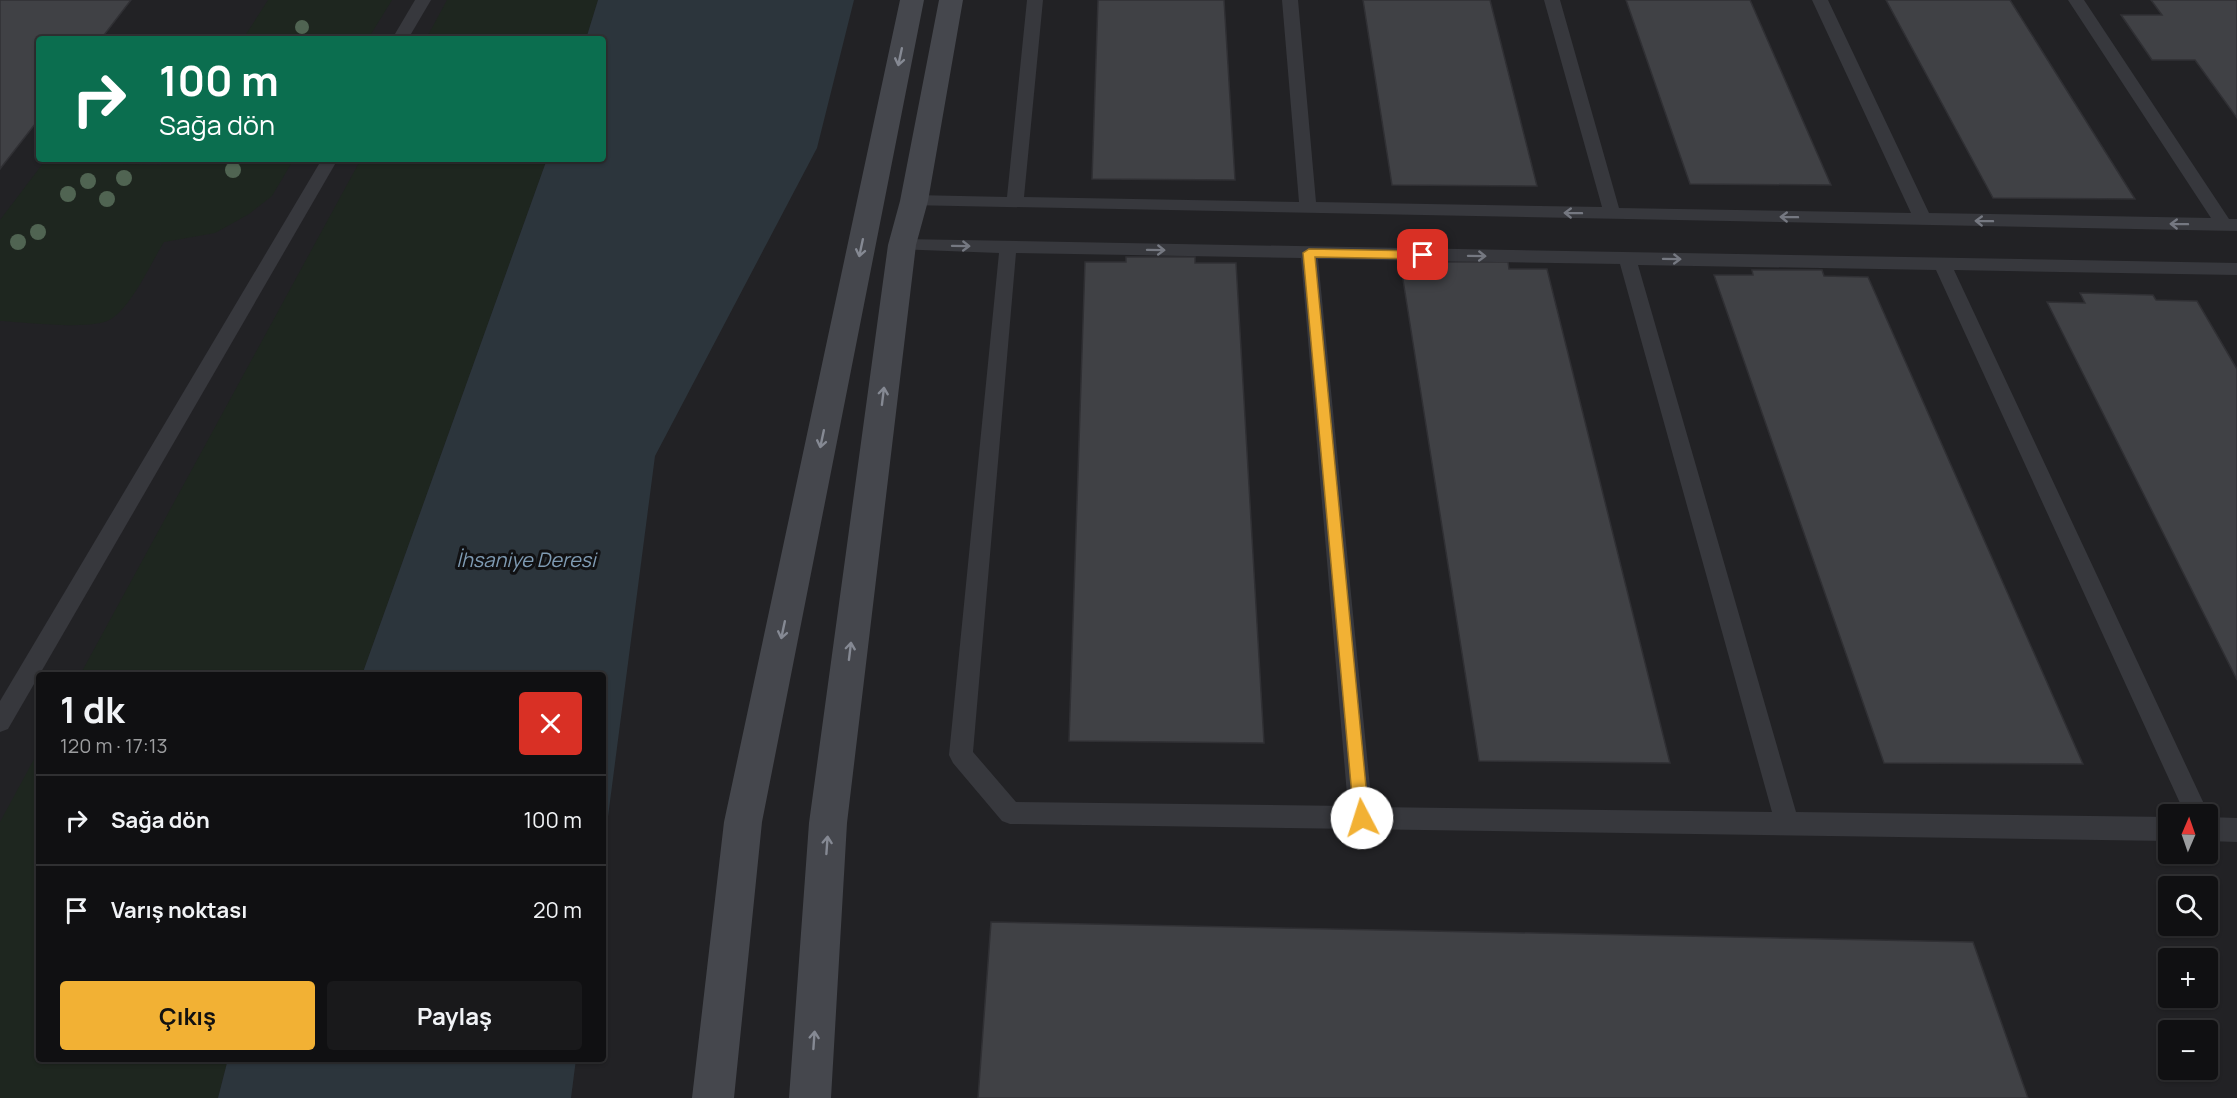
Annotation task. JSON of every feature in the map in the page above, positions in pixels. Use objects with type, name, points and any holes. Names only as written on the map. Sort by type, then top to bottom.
[{"type":"main road","points":[[713,1098],[743,822],[912,0]]},
{"type":"main road","points":[[810,1098],[828,824],[902,245],[914,201],[951,0]]},
{"type":"lane","points":[[402,36],[423,0]]},
{"type":"lane","points":[[1016,203],[1035,0]]},
{"type":"lane","points":[[1290,0],[1308,208]]},
{"type":"lane","points":[[1552,0],[1612,214]]},
{"type":"lane","points":[[1820,0],[1923,220]]},
{"type":"lane","points":[[2076,0],[2231,225]]},
{"type":"lane","points":[[0,722],[328,162]]},
{"type":"lane","points":[[914,201],[2231,225]]},
{"type":"lane","points":[[902,245],[2237,269]]},
{"type":"lane","points":[[1008,247],[961,755],[1011,813],[2158,829]]},
{"type":"lane","points":[[1309,253],[1362,818]]},
{"type":"lane","points":[[1627,258],[1787,824]]},
{"type":"lane","points":[[1942,264],[2192,804]]},
{"type":"lane","points":[[2218,829],[2237,830]]},
{"type":"shaded area","points":[[0,0],[2237,0],[2237,1098],[0,1098]]},
{"type":"shaded area","points":[[268,0],[392,0],[370,36],[245,36]]},
{"type":"shaded area","points":[[447,0],[598,0],[587,36],[428,36]]},
{"type":"shaded area","points":[[44,162],[161,165],[163,162],[292,162],[272,196],[249,214],[215,233],[164,242],[134,294],[119,313],[111,319],[89,325],[0,321],[0,220]]},
{"type":"shaded area","points":[[359,162],[546,162],[363,672],[82,672]]},
{"type":"shaded area","points":[[36,756],[36,1062],[227,1062],[218,1098],[0,1098],[0,822]]},
{"type":"water","name":"İhsaniye Deresi","points":[[598,0],[854,0],[817,148],[655,456],[606,832],[606,672],[363,672],[546,162],[606,162],[606,36],[587,36]]},
{"type":"water","points":[[227,1062],[576,1062],[571,1098],[218,1098]]},
{"type":"building","points":[[0,0],[131,0],[103,36],[36,36],[36,123],[0,169]]},
{"type":"building","points":[[1098,0],[1224,0],[1235,180],[1092,179]]},
{"type":"building","points":[[1363,0],[1490,0],[1537,186],[1392,185]]},
{"type":"building","points":[[1626,0],[1750,0],[1831,185],[1690,184]]},
{"type":"building","points":[[1886,0],[2010,0],[2135,199],[1993,198]]},
{"type":"building","points":[[2151,0],[2237,0],[2237,118],[2195,60],[2152,60],[2121,15],[2162,15]]},
{"type":"building","points":[[1126,257],[1195,257],[1195,263],[1236,263],[1264,743],[1069,741],[1085,262],[1126,262]]},
{"type":"building","points":[[1441,262],[1508,262],[1509,269],[1547,269],[1670,763],[1479,761],[1401,267],[1442,267]]},
{"type":"building","points":[[1752,270],[1822,270],[1824,276],[1868,277],[2083,764],[1884,763],[1714,275],[1753,275]]},
{"type":"building","points":[[2080,293],[2153,295],[2156,300],[2197,301],[2237,369],[2237,680],[2047,302],[2085,303]]},
{"type":"building","points":[[991,922],[1973,942],[2028,1098],[978,1098]]},
{"type":"route","points":[[1362,818],[1309,253],[1423,255]]}]
